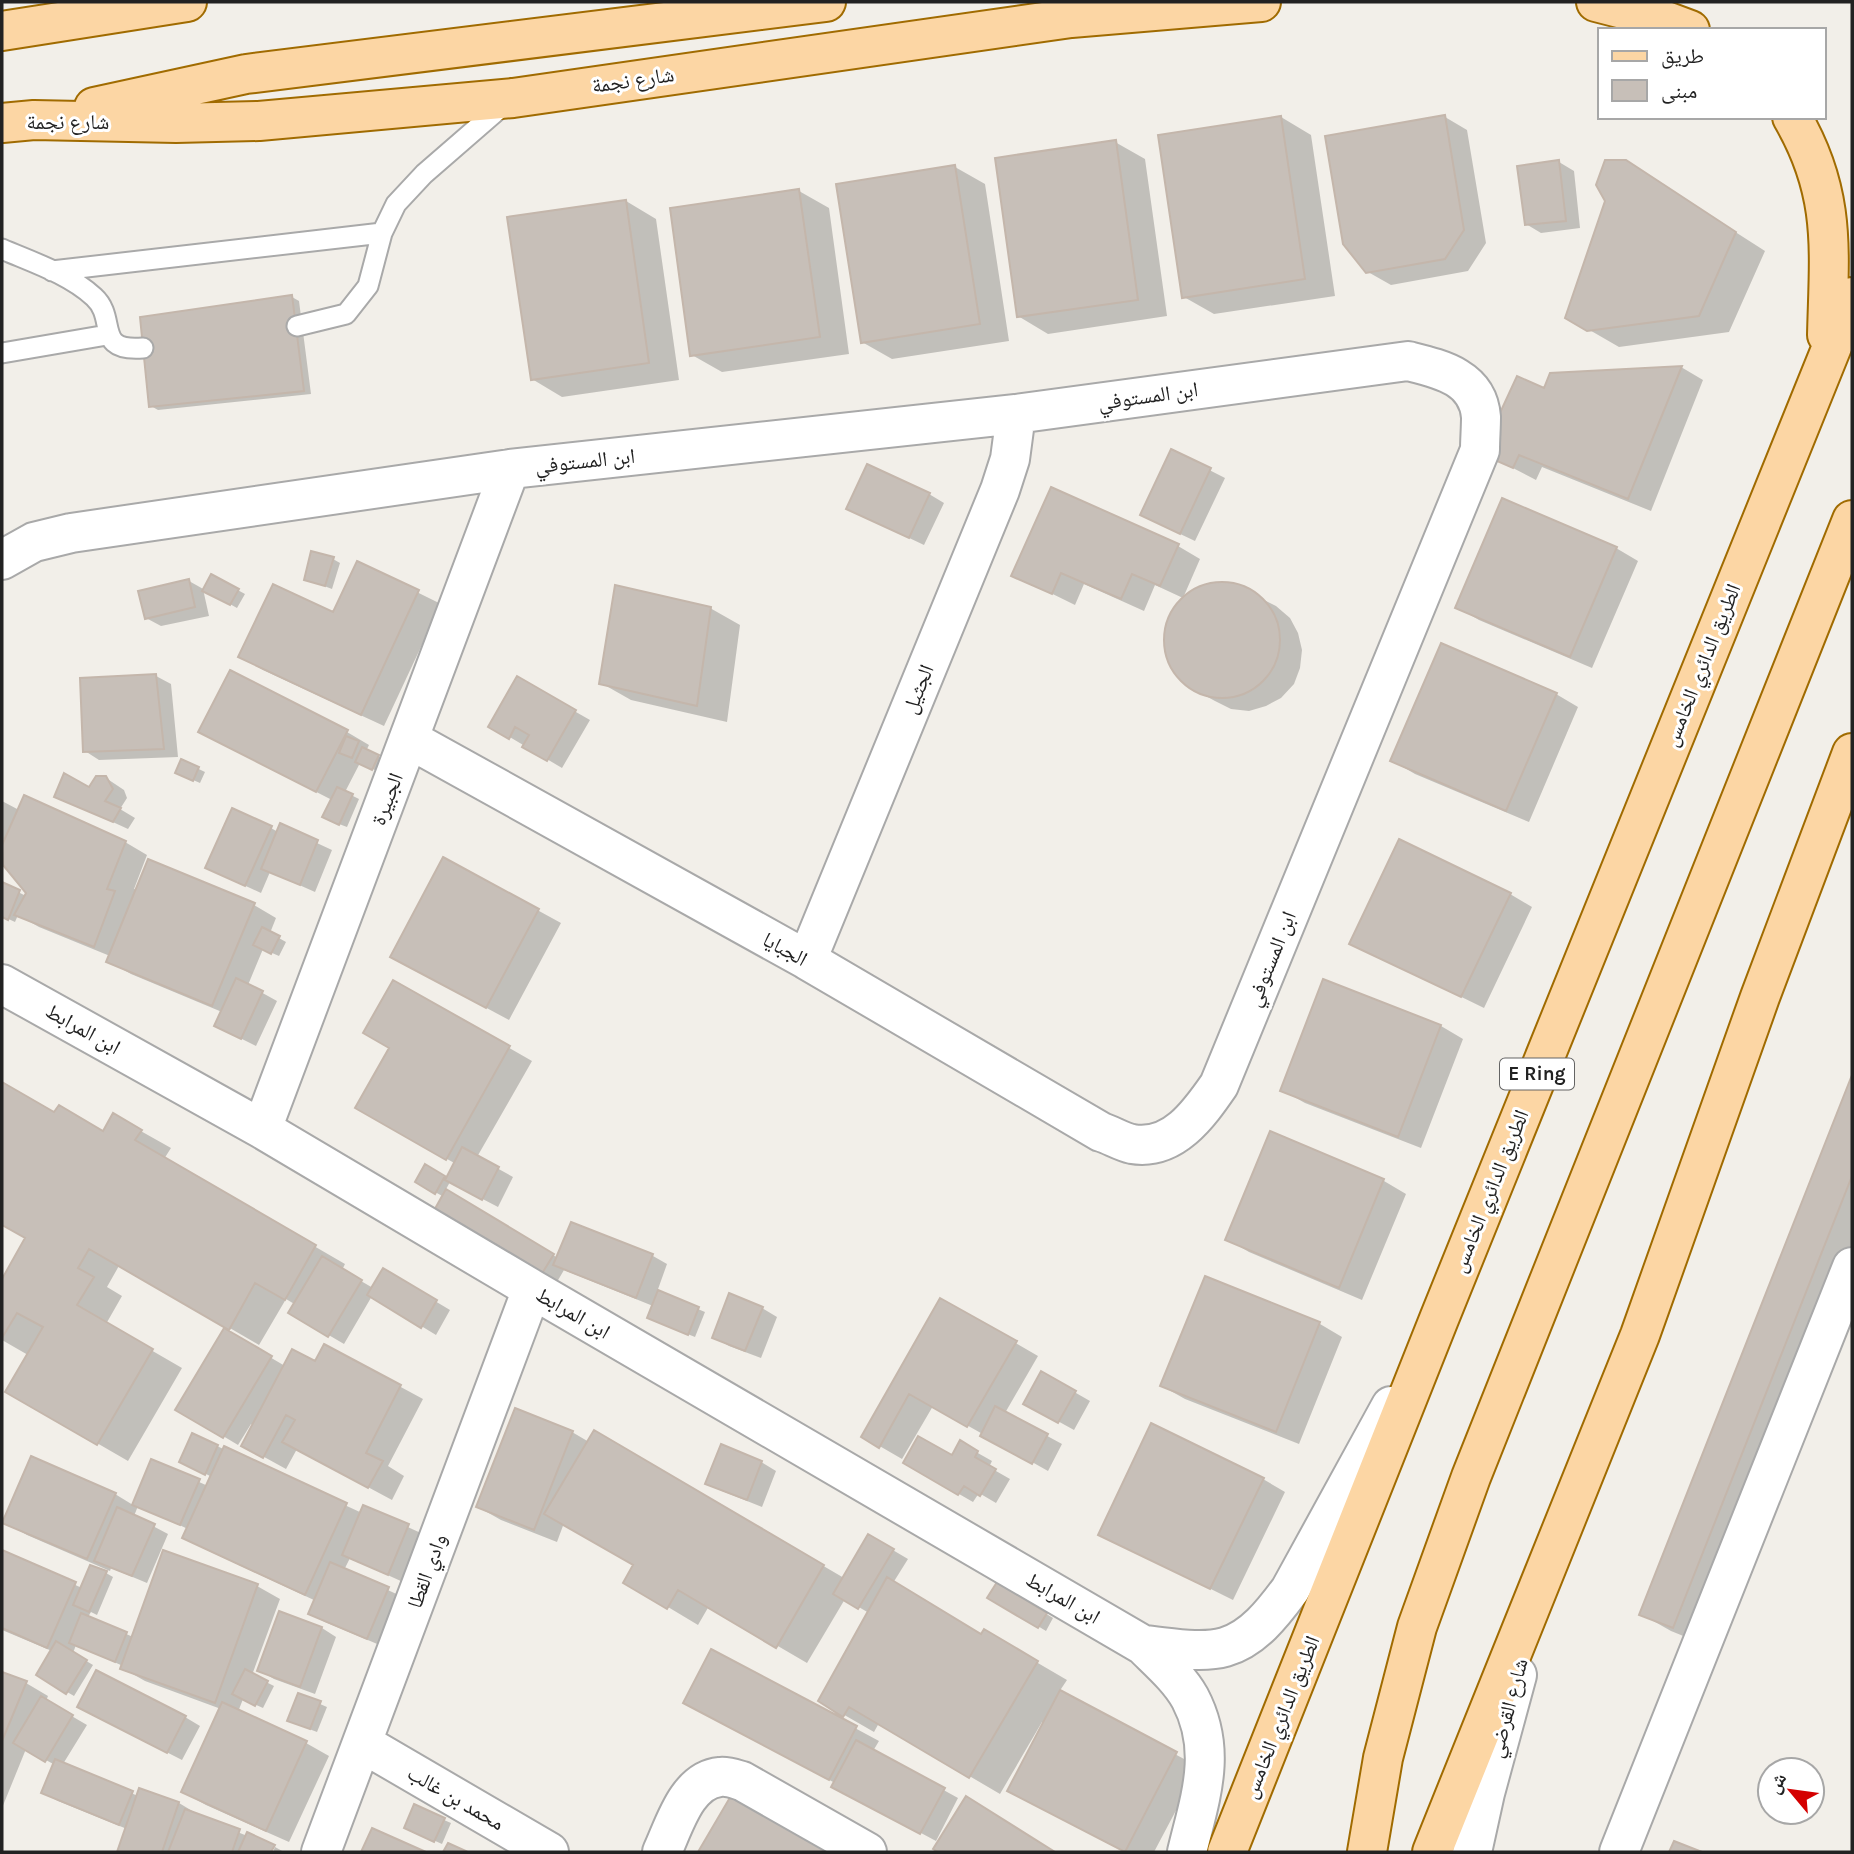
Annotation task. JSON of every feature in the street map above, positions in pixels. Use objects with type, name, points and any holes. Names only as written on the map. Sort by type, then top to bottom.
[{"type":"main road","points":[[2,31],[187,2]]},
{"type":"main road","points":[[18,121],[246,74],[826,2]]},
{"type":"main road","name":"شارع نجمة","points":[[18,121],[259,121],[513,97],[1071,18],[1261,2]]},
{"type":"main road","points":[[1596,2],[1685,28]]},
{"type":"main road","points":[[1793,119],[1807,142],[1821,180],[1829,220],[1827,356]]},
{"type":"main road","name":"الطريق الدائري الخامس","points":[[1227,1852],[1438,1319],[1852,297]]},
{"type":"main road","points":[[1367,1852],[1383,1758],[1417,1627],[1471,1477],[1852,520]]},
{"type":"main road","points":[[1432,1852],[1640,1335],[1760,997],[1852,753]]},
{"type":"street","name":"ابن المستوفي","points":[[2,561],[34,542],[71,533],[510,469],[1016,414],[1408,362],[1443,370],[1469,387],[1481,414],[1480,450],[1219,1085],[1196,1118],[1164,1142]]},
{"type":"street","name":"الجثيل","points":[[807,960],[1000,490],[1010,459],[1016,414]]},
{"type":"street","name":"الجبيرة","points":[[262,1129],[510,469]]},
{"type":"street","name":"الجبايا","points":[[409,739],[807,960],[1101,1132],[1133,1144],[1164,1142]]},
{"type":"street","name":"ابن المرابط","points":[[2,984],[262,1129],[1143,1645],[1189,1697],[1205,1742],[1205,1775],[1187,1852]]},
{"type":"street","points":[[1619,1852],[1852,1267]]},
{"type":"street","name":"وادي القطا","points":[[321,1852],[532,1289]]},
{"type":"street","name":"ابن المرابط","points":[[1143,1645],[1195,1649],[1225,1647],[1253,1632],[1274,1611],[1290,1590],[1438,1319]]},
{"type":"street","name":"شارع القرضي","points":[[1472,1852],[1485,1793],[1548,1564]]},
{"type":"street","name":"محمد بن غالب","points":[[362,1743],[549,1852]]},
{"type":"street","points":[[662,1852],[689,1795],[703,1782],[720,1776],[742,1781],[867,1852]]},
{"type":"lane","points":[[297,326],[346,314],[368,286],[382,233],[396,204],[513,97]]},
{"type":"lane","points":[[52,271],[382,233]]},
{"type":"lane","points":[[2,249],[52,271],[96,299],[105,312],[107,335],[114,344],[131,349],[143,348]]},
{"type":"lane","points":[[2,353],[107,335]]},
{"type":"building","points":[[1445,115],[1464,230],[1445,259],[1366,273],[1343,244],[1325,136]]},
{"type":"building","points":[[1281,116],[1305,279],[1182,298],[1158,135]]},
{"type":"building","points":[[1116,140],[1138,300],[1017,317],[995,158]]},
{"type":"building","points":[[1559,160],[1566,221],[1525,225],[1517,166]]},
{"type":"building","points":[[1605,160],[1626,160],[1736,232],[1699,316],[1587,331],[1565,318],[1605,201],[1596,185]]},
{"type":"building","points":[[955,165],[980,324],[861,343],[836,184]]},
{"type":"building","points":[[799,189],[820,337],[690,356],[670,208]]},
{"type":"building","points":[[626,200],[649,363],[531,380],[507,217]]},
{"type":"building","points":[[292,295],[304,391],[149,407],[140,317]]},
{"type":"building","points":[[1682,366],[1628,499],[1519,455],[1513,468],[1481,454],[1517,376],[1544,388],[1550,373]]},
{"type":"building","points":[[1171,449],[1211,468],[1180,534],[1140,515]]},
{"type":"building","points":[[867,464],[930,493],[909,538],[846,509]]},
{"type":"building","points":[[1051,487],[1179,544],[1160,586],[1132,574],[1121,599],[1061,573],[1052,594],[1011,576]]},
{"type":"building","points":[[1502,498],[1617,547],[1570,657],[1455,608]]},
{"type":"building","points":[[311,551],[334,557],[325,586],[304,580]]},
{"type":"building","points":[[357,561],[419,590],[361,715],[238,657],[273,584],[333,612]]},
{"type":"building","points":[[211,574],[239,589],[230,605],[202,591]]},
{"type":"building","points":[[189,579],[195,607],[145,619],[138,591]]},
{"type":"building","points":[[1222,582],[1244,587],[1263,599],[1275,618],[1280,640],[1275,662],[1263,681],[1244,693],[1222,698],[1200,693],[1181,681],[1169,662],[1164,640],[1169,618],[1181,599],[1200,587]]},
{"type":"building","points":[[615,585],[711,607],[697,706],[599,684]]},
{"type":"building","points":[[1441,643],[1557,693],[1506,811],[1390,761]]},
{"type":"building","points":[[230,670],[348,730],[316,792],[198,732]]},
{"type":"building","points":[[156,674],[164,749],[83,752],[80,678]]},
{"type":"building","points":[[517,676],[576,710],[547,761],[522,747],[529,735],[515,727],[509,739],[488,727]]},
{"type":"building","points":[[346,736],[359,741],[352,758],[339,753]]},
{"type":"building","points":[[362,747],[379,755],[372,770],[355,762]]},
{"type":"building","points":[[181,759],[199,767],[193,781],[175,773]]},
{"type":"building","points":[[64,773],[89,787],[96,776],[106,776],[113,789],[105,801],[121,808],[113,822],[54,797]]},
{"type":"building","points":[[337,787],[353,794],[339,825],[322,817]]},
{"type":"building","points":[[24,795],[126,841],[107,889],[115,891],[94,947],[14,915],[26,893],[3,865],[2,845]]},
{"type":"building","points":[[232,808],[272,826],[245,886],[205,868]]},
{"type":"building","points":[[280,823],[318,840],[300,885],[261,869]]},
{"type":"building","points":[[1399,839],[1511,893],[1461,997],[1349,944]]},
{"type":"building","points":[[443,857],[539,909],[486,1008],[390,957]]},
{"type":"building","points":[[148,859],[255,903],[212,1006],[106,962]]},
{"type":"building","points":[[2,882],[20,890],[8,920],[2,917]]},
{"type":"building","points":[[262,927],[280,936],[271,954],[253,945]]},
{"type":"building","points":[[236,978],[263,991],[241,1039],[214,1026]]},
{"type":"building","points":[[1323,979],[1441,1025],[1398,1137],[1280,1091]]},
{"type":"building","points":[[393,980],[510,1046],[446,1160],[355,1108],[389,1048],[363,1033]]},
{"type":"building","points":[[1852,1075],[1852,1176],[1673,1628],[1639,1615]]},
{"type":"building","points":[[2,1082],[54,1112],[59,1105],[103,1131],[113,1113],[142,1130],[135,1140],[316,1245],[285,1300],[255,1283],[229,1330],[89,1249],[78,1268],[94,1277],[77,1305],[153,1349],[97,1445],[5,1392],[43,1327],[17,1313],[2,1338],[2,1279],[25,1238],[2,1225]]},
{"type":"building","points":[[1270,1131],[1384,1179],[1339,1288],[1225,1240]]},
{"type":"building","points":[[462,1147],[499,1167],[482,1200],[445,1180]]},
{"type":"building","points":[[425,1164],[445,1176],[435,1194],[415,1182]]},
{"type":"building","points":[[446,1189],[554,1254],[538,1280],[431,1216]]},
{"type":"building","points":[[571,1222],[653,1254],[636,1298],[553,1265]]},
{"type":"building","points":[[322,1256],[362,1280],[328,1337],[288,1313]]},
{"type":"building","points":[[383,1268],[437,1300],[421,1328],[367,1295]]},
{"type":"building","points":[[1205,1276],[1320,1322],[1276,1432],[1160,1386]]},
{"type":"building","points":[[658,1290],[699,1307],[688,1335],[647,1318]]},
{"type":"building","points":[[729,1293],[763,1307],[745,1351],[712,1338]]},
{"type":"building","points":[[940,1298],[1017,1341],[967,1427],[909,1394],[879,1448],[861,1437]]},
{"type":"building","points":[[224,1328],[272,1356],[223,1438],[175,1410]]},
{"type":"building","points":[[324,1344],[401,1385],[366,1453],[383,1461],[368,1488],[282,1442],[295,1420],[286,1415],[263,1458],[241,1446],[292,1349],[315,1361]]},
{"type":"building","points":[[1041,1371],[1076,1391],[1058,1423],[1023,1404]]},
{"type":"building","points":[[995,1406],[1048,1434],[1032,1464],[980,1436]]},
{"type":"building","points":[[515,1408],[573,1431],[534,1530],[476,1507]]},
{"type":"building","points":[[1151,1423],[1264,1478],[1210,1589],[1098,1535]]},
{"type":"building","points":[[594,1430],[824,1565],[776,1648],[678,1590],[667,1609],[623,1583],[633,1565],[544,1514]]},
{"type":"building","points":[[192,1433],[218,1445],[205,1475],[179,1462]]},
{"type":"building","points":[[918,1436],[952,1455],[960,1440],[978,1451],[975,1457],[996,1469],[980,1496],[964,1486],[958,1495],[903,1463]]},
{"type":"building","points":[[721,1444],[762,1461],[747,1500],[705,1484]]},
{"type":"building","points":[[224,1446],[347,1503],[305,1595],[182,1538]]},
{"type":"building","points":[[31,1456],[116,1493],[87,1559],[2,1523]]},
{"type":"building","points":[[151,1459],[200,1479],[180,1525],[132,1505]]},
{"type":"building","points":[[363,1505],[409,1524],[388,1575],[342,1555]]},
{"type":"building","points":[[117,1507],[155,1524],[132,1576],[94,1561]]},
{"type":"building","points":[[868,1534],[894,1549],[858,1609],[833,1594]]},
{"type":"building","points":[[2,1550],[76,1582],[47,1648],[2,1628]]},
{"type":"building","points":[[163,1550],[258,1584],[215,1703],[120,1669]]},
{"type":"building","points":[[330,1562],[389,1587],[367,1639],[308,1614]]},
{"type":"building","points":[[90,1565],[107,1571],[89,1612],[73,1605]]},
{"type":"building","points":[[887,1577],[981,1634],[984,1629],[1038,1661],[969,1778],[849,1707],[843,1717],[818,1701]]},
{"type":"building","points":[[997,1582],[1047,1613],[1038,1628],[987,1598]]},
{"type":"building","points":[[279,1611],[322,1627],[300,1687],[257,1671]]},
{"type":"building","points":[[81,1613],[127,1632],[115,1662],[69,1643]]},
{"type":"building","points":[[56,1641],[87,1660],[66,1694],[36,1675]]},
{"type":"building","points":[[711,1649],[857,1726],[829,1780],[683,1703]]},
{"type":"building","points":[[245,1669],[268,1681],[255,1706],[232,1694]]},
{"type":"building","points":[[96,1670],[186,1716],[167,1753],[77,1707]]},
{"type":"building","points":[[2,1672],[27,1681],[2,1741]]},
{"type":"building","points":[[1060,1690],[1177,1752],[1125,1852],[1007,1791]]},
{"type":"building","points":[[298,1693],[321,1701],[310,1729],[287,1721]]},
{"type":"building","points":[[41,1696],[73,1715],[45,1762],[13,1743]]},
{"type":"building","points":[[222,1702],[307,1741],[266,1831],[181,1792]]},
{"type":"building","points":[[856,1740],[945,1788],[920,1834],[831,1787]]},
{"type":"building","points":[[55,1759],[133,1791],[119,1825],[41,1793]]},
{"type":"building","points":[[139,1788],[179,1802],[162,1852],[117,1852]]},
{"type":"building","points":[[732,1794],[831,1852],[698,1852]]},
{"type":"building","points":[[966,1796],[1055,1852],[938,1852],[933,1849]]},
{"type":"building","points":[[414,1804],[445,1818],[434,1842],[404,1828]]},
{"type":"building","points":[[185,1809],[240,1829],[232,1852],[168,1852]]},
{"type":"building","points":[[372,1828],[426,1852],[361,1852]]},
{"type":"building","points":[[247,1832],[275,1845],[271,1852],[238,1852]]},
{"type":"building","points":[[1674,1841],[1702,1852],[1669,1852]]},
{"type":"building","points":[[448,1843],[466,1851],[443,1852]]}]
